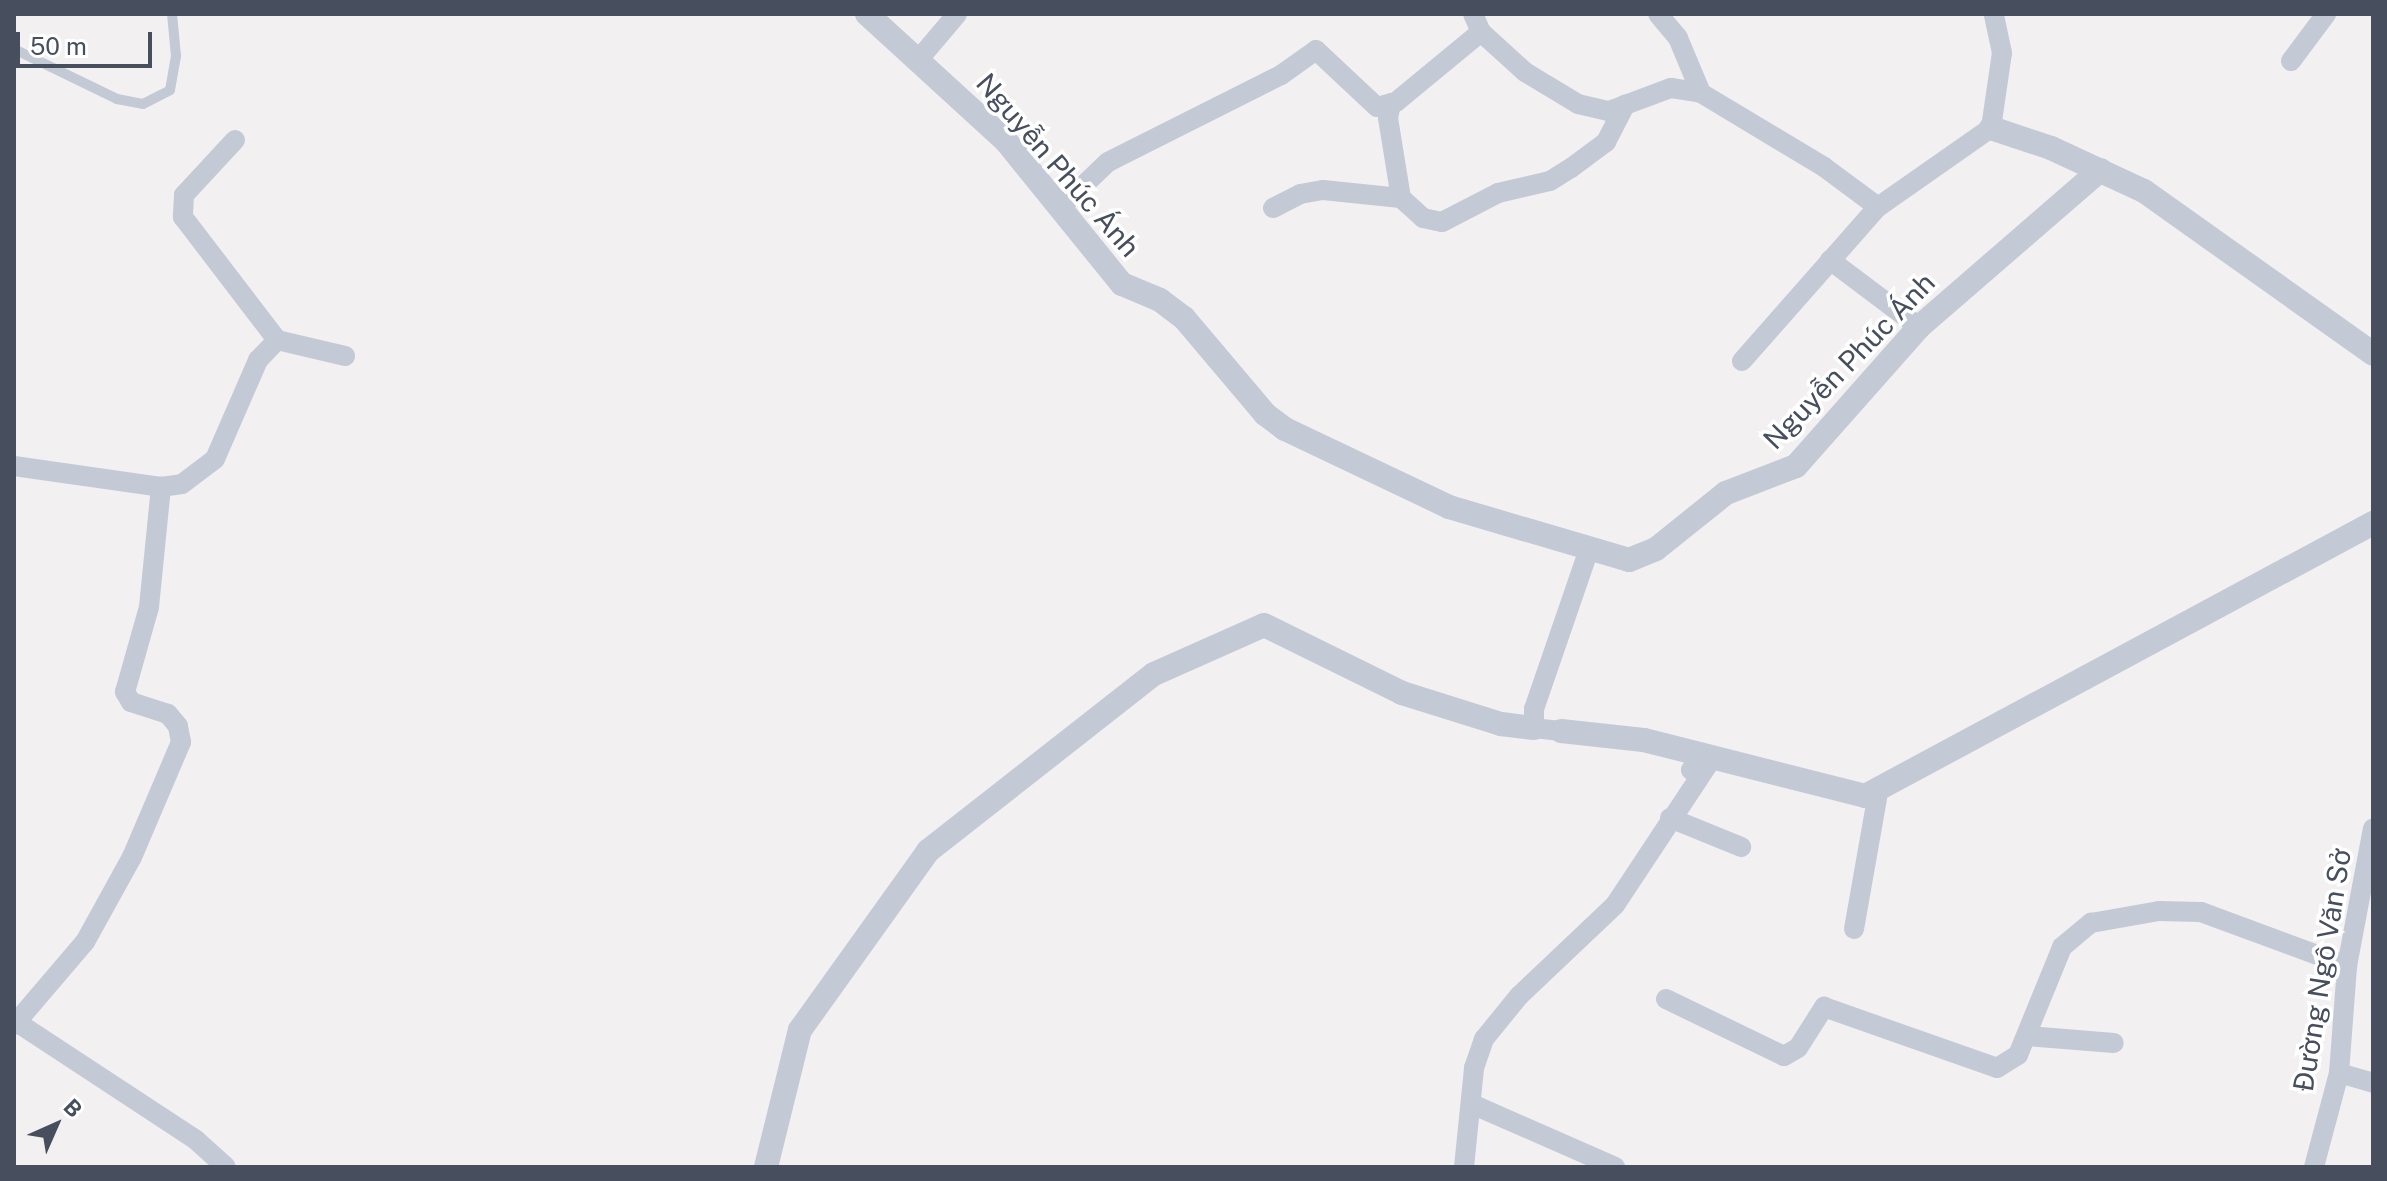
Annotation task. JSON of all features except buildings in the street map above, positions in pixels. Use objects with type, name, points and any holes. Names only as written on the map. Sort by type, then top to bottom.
[{"type":"street","name":"Nguyễn Phúc Ánh","points":[[867,14],[998,132],[1122,284],[1160,300],[1184,318],[1265,414],[1285,429],[1449,507],[1588,552],[1638,560],[1726,493],[1787,473],[1919,327],[2100,170]]},
{"type":"street","points":[[919,59],[957,14]]},
{"type":"street","points":[[1658,14],[1678,38],[1701,93]]},
{"type":"street","points":[[2291,61],[2326,14]]},
{"type":"street","points":[[1742,361],[1878,207],[1991,128],[2002,53],[1997,17]]},
{"type":"street","points":[[1060,208],[1108,162],[1281,75],[1316,50],[1377,107],[1391,103],[1477,23],[1525,72],[1578,104],[1609,111],[1671,88],[1701,93],[1824,167],[1878,207]]},
{"type":"street","points":[[1391,103],[1388,118],[1401,198]]},
{"type":"street","points":[[1273,208],[1300,194],[1323,190],[1401,198],[1423,218],[1442,222],[1498,193],[1550,181],[1606,142],[1625,105]]},
{"type":"street","points":[[1991,128],[2100,170],[2144,191],[2373,354]]},
{"type":"street","points":[[235,140],[184,195],[183,217],[277,340],[345,356]]},
{"type":"street","points":[[1830,260],[1919,327]]},
{"type":"street","points":[[14,466],[161,487],[191,481],[215,459],[231,433],[258,360],[277,340]]},
{"type":"street","points":[[161,487],[149,607],[125,692],[131,702],[168,714],[178,726],[181,742],[132,857],[85,942],[16,1024],[196,1140],[226,1167]]},
{"type":"street","points":[[766,1167],[800,1030],[928,851],[1154,674],[1264,625],[1402,693],[1501,724],[1644,740],[1851,796],[1878,793],[2373,523]]},
{"type":"street","points":[[1534,728],[1534,709],[1588,552]]},
{"type":"street","points":[[1464,1167],[1474,1105],[1474,1068],[1494,1025],[1615,905],[1711,760]]},
{"type":"street","points":[[1854,929],[1878,793]]},
{"type":"street","points":[[1670,818],[1741,847]]},
{"type":"street","name":"Đường Ngô Văn Sở","points":[[2314,1167],[2339,1073],[2347,966],[2369,863],[2373,828]]},
{"type":"street","points":[[1666,999],[1784,1056],[1798,1048],[1824,1007],[1991,1068],[2012,1062],[2027,1036],[2062,947],[2091,923],[2159,911],[2201,912],[2347,966]]},
{"type":"street","points":[[2027,1036],[2114,1043]]},
{"type":"street","points":[[2339,1073],[2373,1083]]},
{"type":"street","points":[[1474,1105],[1615,1167]]},
{"type":"lane","points":[[14,49],[117,99],[143,104],[170,90],[176,56],[172,14]]}]
